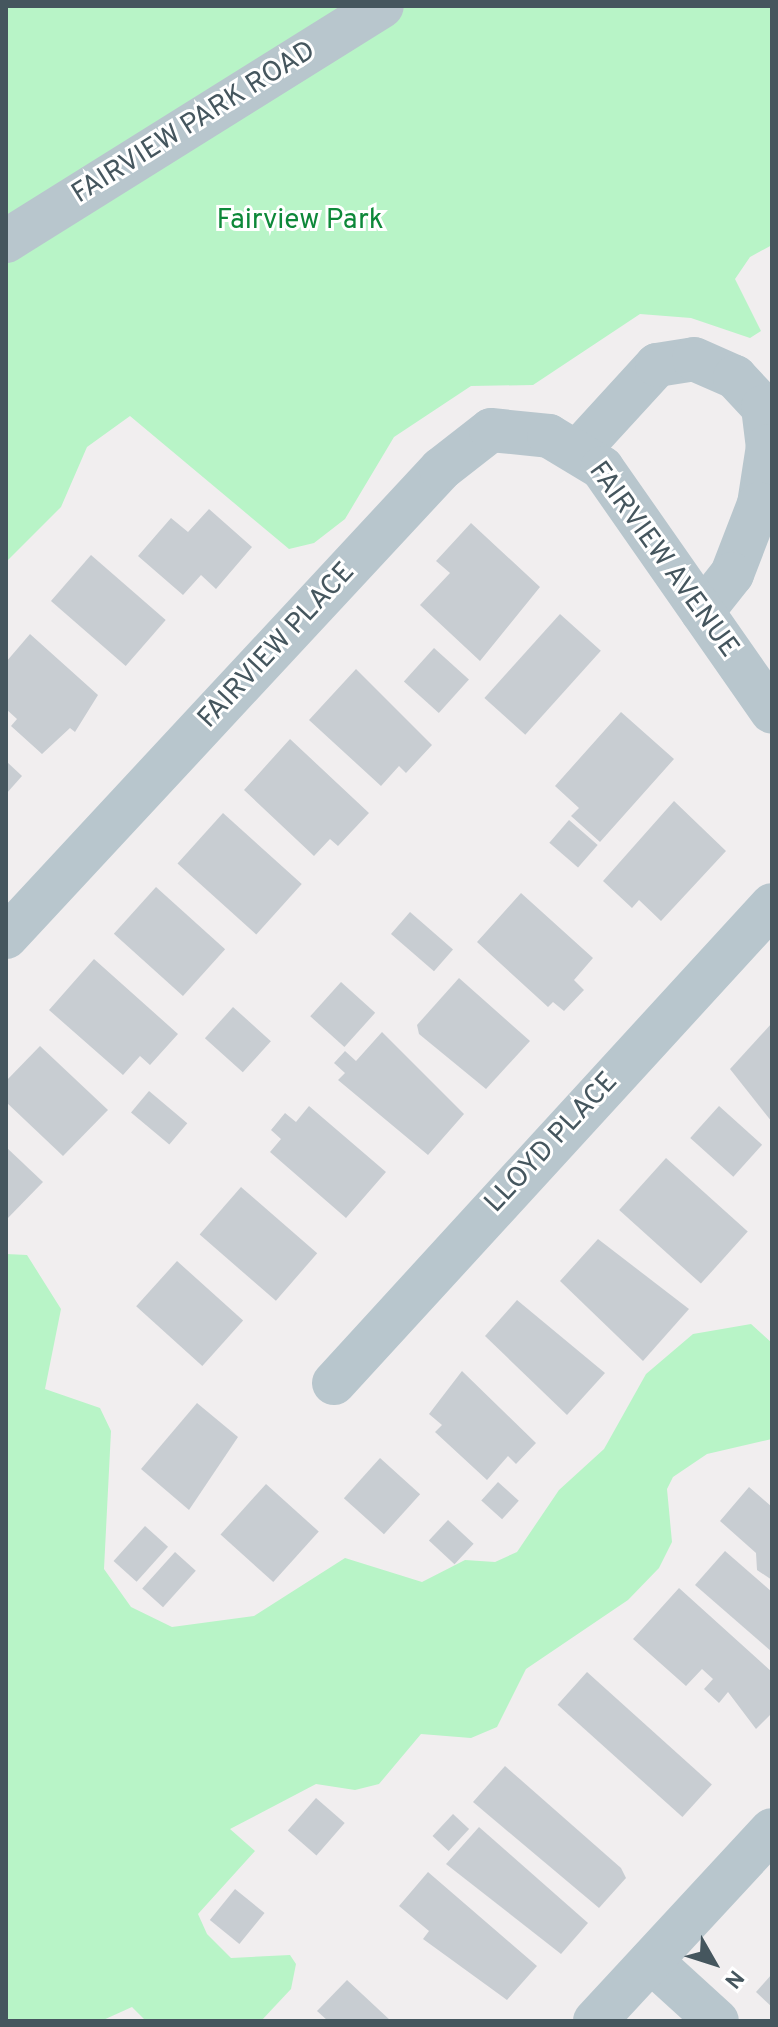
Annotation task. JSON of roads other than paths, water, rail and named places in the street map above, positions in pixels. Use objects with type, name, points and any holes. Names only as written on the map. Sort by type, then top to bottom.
[{"type":"street","name":"FAIRVIEW PARK ROAD","points":[[6,241],[382,6]]},
{"type":"street","points":[[580,449],[657,365],[694,359],[735,377],[763,407],[768,446],[759,504],[732,574],[702,612]]},
{"type":"street","name":"FAIRVIEW PLACE","points":[[6,937],[469,443],[491,430],[515,431],[580,449]]},
{"type":"street","name":"FAIRVIEW AVENUE","points":[[580,449],[602,468],[772,712]]},
{"type":"street","name":"LLOYD PLACE","points":[[334,1383],[772,905]]},
{"type":"street","points":[[595,2021],[772,1830]]},
{"type":"street","points":[[651,1961],[717,2021]]},
{"type":"park label","name":"Fairview Park","points":[[300,221]]}]
